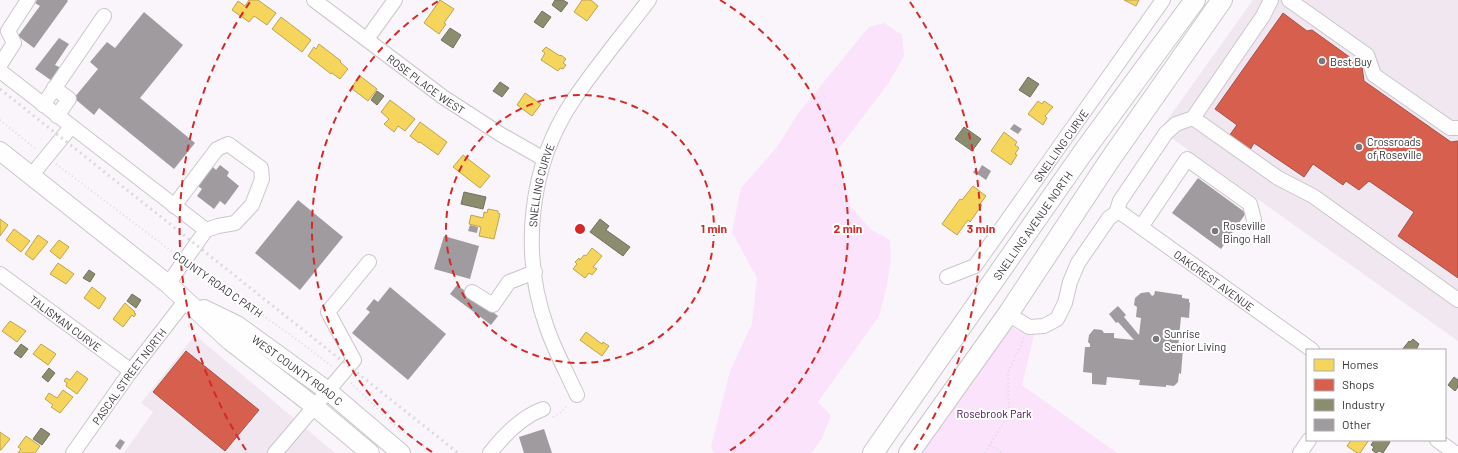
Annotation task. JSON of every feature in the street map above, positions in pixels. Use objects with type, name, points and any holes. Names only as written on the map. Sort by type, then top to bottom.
[{"type":"highway","name":"SNELLING AVENUE NORTH","points":[[873,453],[1084,151],[1196,0]]},
{"type":"highway","points":[[909,453],[1008,314],[1109,161],[1222,0]]},
{"type":"main road","name":"WEST COUNTY ROAD C","points":[[0,151],[168,284],[230,341],[314,406],[370,453]]},
{"type":"main road","name":"WEST COUNTY ROAD C","points":[[186,300],[237,325],[328,391],[401,453]]},
{"type":"street","points":[[0,65],[14,44],[8,31],[28,0]]},
{"type":"street","name":"ROSE PLACE WEST","points":[[314,0],[443,97],[500,134],[544,159]]},
{"type":"street","points":[[367,39],[395,0]]},
{"type":"street","name":"SNELLING CURVE","points":[[577,395],[547,329],[538,295],[532,252],[532,222],[535,195],[544,159],[561,122],[574,99],[649,0]]},
{"type":"street","name":"SNELLING CURVE","points":[[947,277],[975,266],[1163,0]]},
{"type":"street","points":[[1008,314],[1030,326],[1044,326],[1057,319],[1065,303],[1070,282],[1078,263],[1109,218],[1116,213],[1120,201],[1166,133],[1176,124],[1193,118],[1263,16],[1271,0]]},
{"type":"street","points":[[1289,0],[1367,55],[1374,75],[1450,128],[1458,128]]},
{"type":"street","points":[[43,104],[104,16]]},
{"type":"street","points":[[0,71],[206,230]]},
{"type":"street","points":[[54,88],[69,99],[57,116]]},
{"type":"street","points":[[1193,118],[1278,178],[1313,196],[1458,300]]},
{"type":"street","points":[[32,176],[71,127]]},
{"type":"street","points":[[168,284],[206,230],[235,223],[252,205],[262,179],[261,168],[228,144],[217,150],[174,206]]},
{"type":"street","points":[[1141,227],[1187,159],[1250,204],[1254,220]]},
{"type":"street","name":"OAKCREST AVENUE","points":[[1116,213],[1121,213],[1311,349]]},
{"type":"street","points":[[275,453],[354,360],[328,312],[369,262]]},
{"type":"street","points":[[472,292],[493,305],[509,282],[535,272]]},
{"type":"street","name":"TALISMAN CURVE","points":[[0,274],[131,371]]},
{"type":"street","name":"PASCAL STREET NORTH","points":[[73,453],[131,371],[186,300]]},
{"type":"street","points":[[490,453],[515,425],[537,411],[548,413]]},
{"type":"street","points":[[1300,453],[1308,441]]},
{"type":"street","points":[[1438,441],[1455,453]]},
{"type":"path","name":"COUNTY ROAD C PATH","points":[[0,120],[46,157],[184,260],[292,336],[342,375],[391,422],[432,453]]},
{"type":"path","points":[[985,453],[1009,412],[1008,373],[1030,326]]},
{"type":"path","points":[[548,413],[561,412],[577,395]]},
{"type":"path","points":[[990,445],[1002,453]]},
{"type":"shaded area","name":"Crossroads of Roseville","points":[[1253,0],[1458,0],[1458,341],[1160,130]]},
{"type":"shaded area","points":[[195,335],[335,453],[124,453],[153,412],[141,403]]},
{"type":"green space","points":[[884,23],[902,35],[904,56],[888,84],[836,152],[851,207],[870,229],[890,240],[891,259],[887,285],[879,316],[818,402],[831,416],[821,440],[811,453],[714,453],[711,447],[730,371],[752,324],[757,278],[732,232],[741,188],[776,148],[800,111],[869,27]]},
{"type":"green space","name":"Rosebrook Park","points":[[1006,326],[1034,335],[1022,385],[1117,453],[919,453]]},
{"type":"building: Homes","points":[[249,0],[258,0],[276,13],[267,25],[254,16],[249,22],[232,10],[238,1],[245,6]]},
{"type":"building: Homes","points":[[440,0],[454,9],[444,23],[446,24],[439,34],[424,23]]},
{"type":"building: Homes","points":[[582,0],[591,0],[598,6],[587,21],[574,12]]},
{"type":"building: Homes","points":[[1124,0],[1139,0],[1136,6]]},
{"type":"building: Homes","points":[[281,17],[311,40],[302,52],[272,29]]},
{"type":"building: Homes","points":[[319,44],[341,61],[340,62],[348,69],[340,79],[308,56],[314,47],[316,49]]},
{"type":"building: Homes","points":[[546,47],[566,59],[563,63],[566,65],[563,69],[560,68],[558,71],[541,60],[545,53],[542,51]]},
{"type":"building: Homes","points":[[360,76],[377,89],[368,101],[351,88]]},
{"type":"building: Homes","points":[[525,93],[541,104],[532,116],[517,105]]},
{"type":"building: Homes","points":[[390,100],[415,119],[405,131],[398,126],[394,132],[384,124],[389,119],[381,112]]},
{"type":"building: Homes","points":[[1038,101],[1042,104],[1044,101],[1053,107],[1045,116],[1047,118],[1043,125],[1028,114]]},
{"type":"building: Homes","points":[[420,122],[447,142],[438,155],[410,136]]},
{"type":"building: Homes","points":[[1004,132],[1017,142],[1015,145],[1019,148],[1011,165],[991,151]]},
{"type":"building: Homes","points":[[463,155],[490,176],[480,188],[453,167]]},
{"type":"building: Homes","points":[[973,186],[986,196],[980,204],[982,205],[970,222],[968,220],[957,235],[942,224],[960,199],[962,200]]},
{"type":"building: Homes","points":[[488,209],[498,211],[500,214],[494,239],[479,236],[481,227],[469,224],[471,215],[483,218],[484,212],[487,213]]},
{"type":"building: Homes","points":[[0,219],[8,225],[0,236]]},
{"type":"building: Homes","points":[[14,229],[30,241],[21,252],[6,240]]},
{"type":"building: Homes","points":[[38,235],[48,242],[33,260],[25,254]]},
{"type":"building: Homes","points":[[59,240],[69,247],[60,259],[50,251]]},
{"type":"building: Homes","points":[[592,248],[602,256],[593,267],[597,269],[592,275],[589,273],[585,278],[573,269],[577,264],[575,262],[579,258],[580,260],[584,255],[586,256]]},
{"type":"building: Homes","points":[[58,263],[74,274],[66,284],[50,274]]},
{"type":"building: Homes","points":[[92,287],[106,298],[99,309],[84,298]]},
{"type":"building: Homes","points":[[125,303],[136,314],[134,317],[132,315],[123,327],[113,319]]},
{"type":"building: Homes","points":[[10,321],[26,331],[17,342],[2,331]]},
{"type":"building: Homes","points":[[586,332],[602,344],[603,342],[609,346],[602,356],[580,340]]},
{"type":"building: Homes","points":[[41,344],[56,354],[48,365],[33,354]]},
{"type":"building: Homes","points":[[77,371],[88,379],[77,394],[66,386],[67,383],[64,381],[66,378],[70,380]]},
{"type":"building: Homes","points":[[63,390],[73,397],[60,413],[51,407],[53,405],[45,399],[49,393],[57,398]]},
{"type":"building: Homes","points":[[0,432],[10,439],[1,450],[0,450]]},
{"type":"building: Homes","points":[[26,436],[40,446],[35,453],[18,453],[21,449],[18,447]]},
{"type":"building: Homes","points":[[1350,441],[1368,441],[1360,453],[1357,453],[1347,446]]},
{"type":"building: Shops","name":"Crossroads of Roseville","points":[[1283,13],[1307,31],[1312,30],[1362,66],[1364,81],[1451,142],[1458,141],[1458,278],[1398,236],[1414,212],[1369,181],[1359,190],[1346,181],[1343,185],[1313,164],[1304,177],[1254,143],[1250,150],[1229,136],[1237,125],[1215,109]]},
{"type":"building: Shops","points":[[186,351],[259,410],[225,451],[153,392]]},
{"type":"building: Industry","points":[[555,0],[563,0],[568,3],[561,12],[552,5]]},
{"type":"building: Industry","points":[[542,11],[551,17],[543,28],[534,22]]},
{"type":"building: Industry","points":[[450,28],[461,35],[453,48],[441,40]]},
{"type":"building: Industry","points":[[1028,77],[1039,84],[1030,97],[1019,90]]},
{"type":"building: Industry","points":[[500,82],[509,88],[502,97],[493,91]]},
{"type":"building: Industry","points":[[377,91],[384,96],[377,105],[371,100]]},
{"type":"building: Industry","points":[[964,127],[981,139],[972,151],[955,139]]},
{"type":"building: Industry","points":[[464,192],[486,197],[483,209],[461,204]]},
{"type":"building: Industry","points":[[600,219],[609,226],[606,230],[630,247],[623,256],[590,232]]},
{"type":"building: Industry","points":[[89,270],[95,274],[90,282],[83,278]]},
{"type":"building: Industry","points":[[132,294],[141,300],[136,308],[127,301]]},
{"type":"building: Industry","points":[[1413,339],[1419,344],[1416,349],[1403,349],[1409,341],[1410,342]]},
{"type":"building: Industry","points":[[21,344],[28,349],[21,358],[14,353]]},
{"type":"building: Industry","points":[[49,368],[55,373],[48,382],[42,377]]},
{"type":"building: Industry","points":[[1454,377],[1458,380],[1458,387],[1455,391],[1448,385]]},
{"type":"building: Industry","points":[[41,428],[50,434],[42,445],[33,439]]},
{"type":"building: Industry","points":[[1373,441],[1390,442],[1383,453],[1379,451],[1376,453],[1372,450],[1374,447],[1371,445]]},
{"type":"building: Other","points":[[37,0],[68,1],[34,48],[18,36],[40,6],[35,3]]},
{"type":"building: Other","points":[[144,12],[183,45],[140,98],[195,143],[174,169],[99,108],[94,115],[74,98],[98,69],[90,62],[107,42],[115,48]]},
{"type":"building: Other","points":[[59,38],[69,44],[55,65],[61,68],[52,81],[35,69]]},
{"type":"building: Other","points":[[1014,124],[1022,129],[1018,134],[1010,129]]},
{"type":"building: Other","points":[[220,165],[229,172],[227,176],[239,186],[225,205],[220,201],[214,209],[197,196],[202,189],[198,186],[212,166],[216,170]]},
{"type":"building: Other","points":[[982,165],[991,171],[986,180],[973,172],[975,170],[978,172]]},
{"type":"building: Other","name":"Roseville Bingo Hall","points":[[1198,178],[1246,213],[1221,249],[1172,213]]},
{"type":"building: Other","points":[[298,200],[343,237],[300,290],[255,253]]},
{"type":"building: Other","points":[[470,225],[478,227],[477,233],[468,231]]},
{"type":"building: Other","points":[[444,236],[479,246],[470,279],[434,269]]},
{"type":"building: Other","points":[[457,285],[498,316],[491,325],[450,294]]},
{"type":"building: Other","points":[[390,287],[446,334],[408,380],[352,333],[370,312],[366,309],[374,299],[378,302]]},
{"type":"building: Other","name":"Sunrise Senior Living","points":[[1155,291],[1182,295],[1182,298],[1189,299],[1189,318],[1181,317],[1178,347],[1183,348],[1181,374],[1179,373],[1178,382],[1174,386],[1166,385],[1166,387],[1139,385],[1140,380],[1107,377],[1106,385],[1092,384],[1092,373],[1083,372],[1085,347],[1090,347],[1088,342],[1089,335],[1094,329],[1102,330],[1104,333],[1114,333],[1114,338],[1134,340],[1109,314],[1118,306],[1126,315],[1124,317],[1139,335],[1141,318],[1136,317],[1137,307],[1134,305],[1135,298],[1141,293],[1149,292],[1152,296],[1154,295]]},
{"type":"building: Other","points":[[544,429],[552,453],[524,453],[519,437]]},
{"type":"building: Other","points":[[120,439],[125,442],[120,450],[115,446]]},
{"type":"railway","points":[[0,89],[458,453]]},
{"type":"place","name":"Best Buy","points":[[1322,61]]},
{"type":"place","name":"Crossroads of Roseville","points":[[1359,147]]},
{"type":"place","name":"Roseville Bingo Hall","points":[[1215,231]]},
{"type":"place","name":"Sunrise Senior Living","points":[[1156,339]]}]
